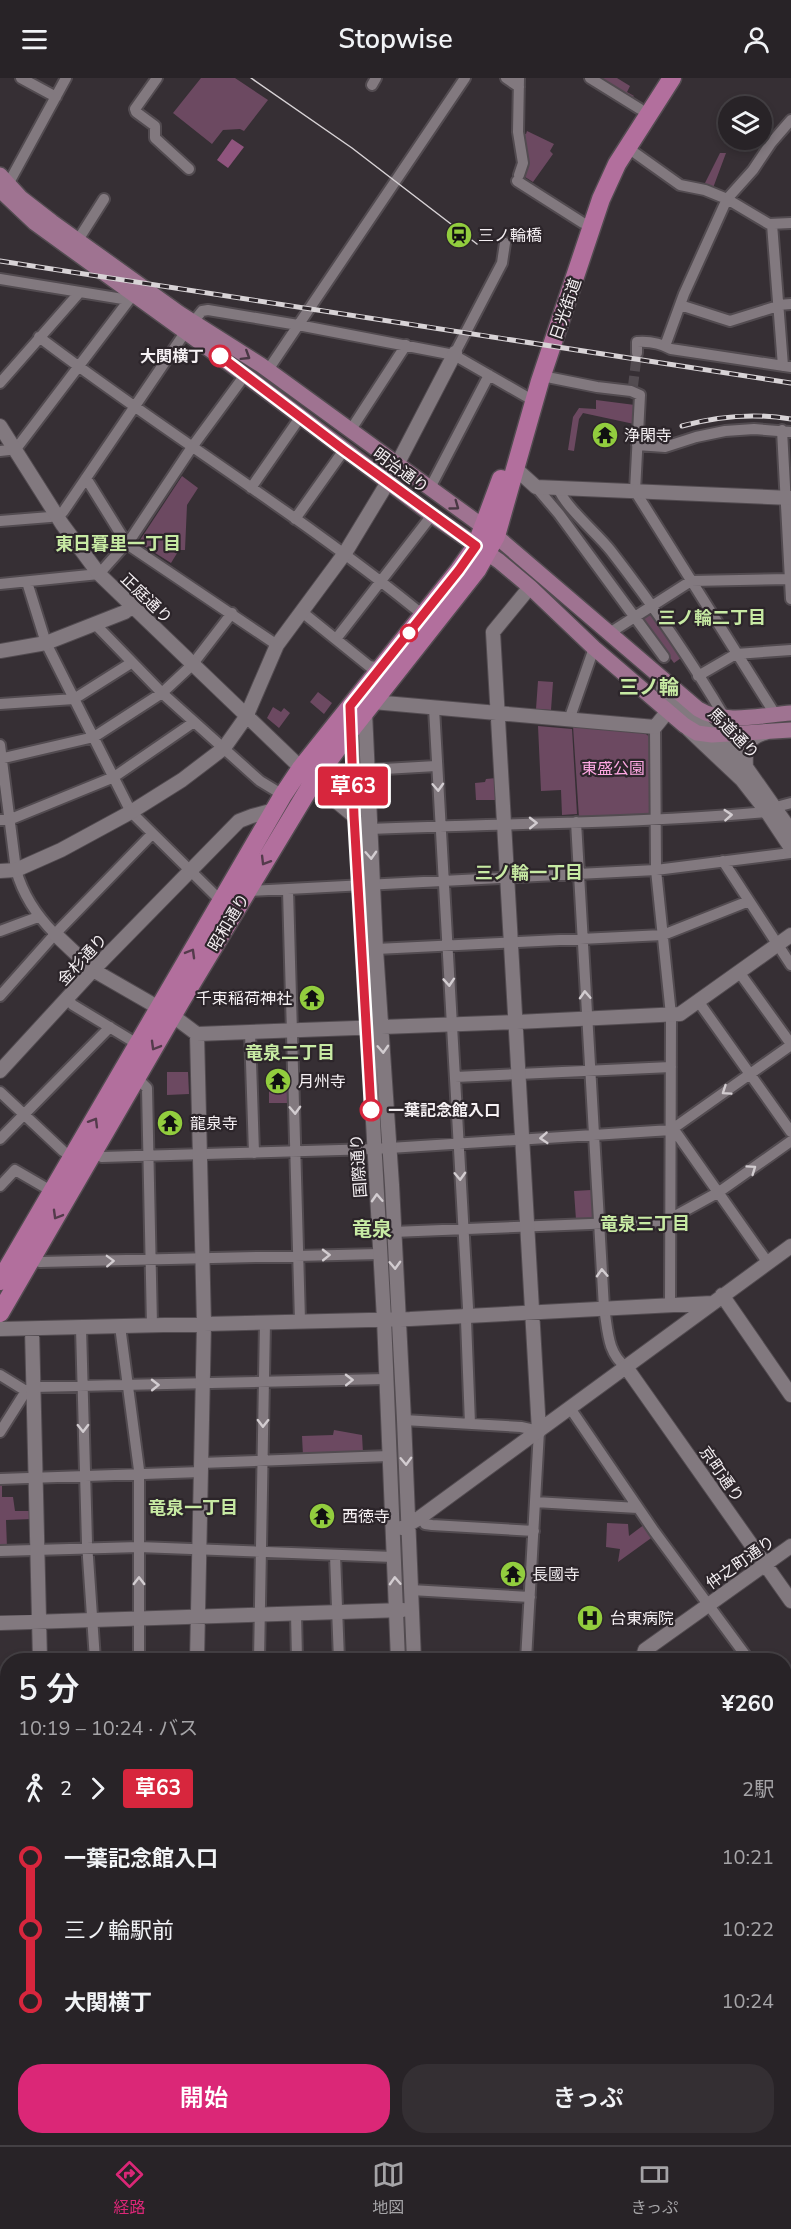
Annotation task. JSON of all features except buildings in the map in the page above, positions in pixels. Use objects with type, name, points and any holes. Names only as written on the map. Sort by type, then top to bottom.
[{"type":"highway","name":"日光街道","points":[[486,541],[516,469],[543,338],[600,175],[659,78]]},
{"type":"highway","name":"日光街道","points":[[486,541],[506,463],[530,398],[542,376],[601,199],[609,180],[672,78]]},
{"type":"highway","name":"昭和通り","points":[[0,1281],[5,1261],[53,1192],[139,1045],[166,1012],[314,782],[351,730],[382,668],[459,570],[486,541]]},
{"type":"highway","name":"昭和通り","points":[[0,1313],[136,1078],[221,901],[276,807],[301,768],[363,707],[477,570],[486,541]]},
{"type":"main road","name":"明治通り","points":[[2,188],[78,240],[133,292]]},
{"type":"main road","name":"明治通り","points":[[2,188],[35,223],[133,292],[189,327],[268,370],[430,488],[594,648],[684,725],[697,733],[712,735],[791,730]]},
{"type":"main road","name":"明治通り","points":[[189,327],[245,375],[432,515],[486,541],[608,634],[698,709],[709,715],[725,718],[791,713]]},
{"type":"street","points":[[21,78],[56,97]]},
{"type":"street","points":[[2,188],[66,78]]},
{"type":"street","points":[[157,78],[135,109],[136,112],[155,126],[155,138],[189,169]]},
{"type":"street","points":[[268,370],[465,78]]},
{"type":"street","points":[[506,78],[519,82],[518,132],[523,163],[518,178],[583,223]]},
{"type":"street","points":[[590,78],[640,109]]},
{"type":"street","points":[[665,346],[680,305],[727,199],[753,170],[771,143],[791,120]]},
{"type":"street","points":[[628,148],[680,185],[705,190],[727,199],[769,224],[791,223]]},
{"type":"street","points":[[78,240],[104,199]]},
{"type":"street","points":[[637,353],[637,342],[648,342],[671,349],[787,366],[778,305],[772,224]]},
{"type":"street","points":[[0,871],[16,870],[61,850],[131,812],[182,780],[224,748],[246,717],[277,645],[345,553],[398,465],[501,263],[504,243]]},
{"type":"street","points":[[0,279],[79,293],[133,292]]},
{"type":"street","points":[[0,451],[19,445],[133,292]]},
{"type":"street","points":[[0,383],[79,293]]},
{"type":"street","points":[[680,305],[730,321],[778,305],[791,304]]},
{"type":"street","points":[[0,521],[57,515],[63,512],[202,311],[208,310],[298,325],[454,354],[530,398]]},
{"type":"street","points":[[39,337],[135,407],[345,553],[423,615]]},
{"type":"street","points":[[350,431],[406,345]]},
{"type":"street","points":[[0,584],[99,574],[127,544],[192,447],[245,375]]},
{"type":"street","points":[[430,488],[489,375]]},
{"type":"street","points":[[542,376],[597,387],[632,388],[640,397],[635,491],[775,714]]},
{"type":"street","points":[[251,488],[301,416]]},
{"type":"street","name":"正庭通り","points":[[0,426],[57,515],[99,574],[301,768]]},
{"type":"street","points":[[637,445],[665,447],[725,431],[754,429],[786,431],[791,599]]},
{"type":"street","points":[[295,519],[344,450]]},
{"type":"street","points":[[516,469],[536,487],[559,514],[664,657]]},
{"type":"street","points":[[86,478],[127,544],[277,645]]},
{"type":"street","points":[[536,487],[788,498]]},
{"type":"street","points":[[558,488],[564,499],[598,535],[652,605],[725,718],[712,735]]},
{"type":"street","points":[[336,639],[432,515]]},
{"type":"street","points":[[608,634],[691,581],[791,579]]},
{"type":"street","points":[[27,582],[46,643],[131,812],[221,901]]},
{"type":"street","points":[[526,1653],[539,1431],[534,1311],[493,632],[530,587]]},
{"type":"street","points":[[0,651],[46,643],[124,612],[132,606]]},
{"type":"street","points":[[302,612],[369,666],[382,668]]},
{"type":"street","points":[[1,759],[94,737],[162,693],[192,665],[232,613]]},
{"type":"street","points":[[95,624],[162,693],[260,781],[276,807]]},
{"type":"street","points":[[569,720],[594,648]]},
{"type":"street","points":[[698,676],[736,654],[791,650]]},
{"type":"street","points":[[0,704],[74,699],[131,663]]},
{"type":"street","name":"馬道通り","points":[[645,665],[657,682],[712,735],[771,810],[791,831]]},
{"type":"street","points":[[363,707],[434,708],[655,727]]},
{"type":"street","name":"国際通り","points":[[363,707],[370,829],[366,886],[374,1028],[388,1148],[393,1232],[391,1319],[386,1379],[398,1653]]},
{"type":"street","points":[[434,708],[468,1314],[470,1424]]},
{"type":"street","points":[[668,711],[655,727],[655,821],[656,870],[671,1015],[673,1304]]},
{"type":"street","points":[[5,819],[114,777],[194,722]]},
{"type":"street","points":[[684,725],[744,774]]},
{"type":"street","name":"国際通り","points":[[351,730],[354,816],[376,948],[374,1149],[380,1254],[404,1420],[414,1653]]},
{"type":"street","points":[[744,774],[745,749],[749,740],[756,735],[772,731]]},
{"type":"street","points":[[0,745],[5,819],[16,870],[19,883],[38,917],[93,970],[166,1012],[197,1034],[680,1014],[791,934]]},
{"type":"street","points":[[367,770],[436,766]]},
{"type":"street","points":[[314,782],[354,816]]},
{"type":"street","points":[[370,829],[504,823],[655,821],[771,810],[791,804]]},
{"type":"street","name":"金杉通り","points":[[0,1071],[93,970],[190,871],[240,827],[276,807],[296,811]]},
{"type":"street","points":[[246,891],[656,870],[791,851],[771,810]]},
{"type":"street","points":[[576,822],[604,1308],[610,1349],[619,1362],[626,1367]]},
{"type":"street","points":[[0,996],[55,934],[152,834]]},
{"type":"street","points":[[723,861],[791,965]]},
{"type":"street","points":[[288,890],[300,1321]]},
{"type":"street","points":[[376,948],[663,935],[749,901]]},
{"type":"street","points":[[0,931],[38,917]]},
{"type":"street","points":[[94,1153],[102,1157],[374,1149],[671,1130],[791,1045],[739,972]]},
{"type":"street","points":[[67,999],[139,1045]]},
{"type":"street","points":[[698,1001],[791,1132]]},
{"type":"street","points":[[0,1138],[110,1027]]},
{"type":"street","points":[[250,1032],[254,1153]]},
{"type":"street","points":[[197,1034],[204,1324],[197,1653]]},
{"type":"street","points":[[455,1077],[671,1067]]},
{"type":"street","points":[[136,1078],[147,1088],[152,1326]]},
{"type":"street","points":[[0,1092],[63,1151],[73,1157]]},
{"type":"street","points":[[671,1130],[677,1134],[768,1263]]},
{"type":"street","points":[[393,1232],[672,1219],[719,1192],[791,1141]]},
{"type":"street","points":[[0,1186],[15,1170],[53,1192]]},
{"type":"street","points":[[392,1533],[422,1516],[791,1246]]},
{"type":"street","points":[[32,1258],[40,1262],[380,1254]]},
{"type":"street","points":[[0,1329],[391,1319],[673,1304],[717,1299]]},
{"type":"street","points":[[717,1299],[791,1395]]},
{"type":"street","points":[[673,1304],[684,1309],[686,1323]]},
{"type":"street","points":[[258,1653],[265,1322]]},
{"type":"street","points":[[120,1326],[139,1474],[139,1653]]},
{"type":"street","points":[[81,1328],[84,1476],[94,1653]]},
{"type":"street","points":[[32,1329],[29,1389],[35,1478],[40,1653]]},
{"type":"street","name":"京町通り","points":[[626,1367],[791,1601]]},
{"type":"street","points":[[0,1375],[29,1389],[386,1379]]},
{"type":"street","points":[[0,1432],[29,1389]]},
{"type":"street","points":[[570,1408],[638,1508],[744,1653]]},
{"type":"street","points":[[404,1420],[521,1427],[539,1431]]},
{"type":"street","points":[[0,1479],[139,1474],[263,1461],[389,1456]]},
{"type":"street","points":[[535,1502],[638,1508]]},
{"type":"street","points":[[422,1516],[425,1524],[432,1526],[534,1531]]},
{"type":"street","name":"仲之町通り","points":[[644,1653],[645,1650],[791,1546]]},
{"type":"street","points":[[0,1551],[139,1547],[393,1557]]},
{"type":"street","points":[[335,1556],[339,1653]]},
{"type":"street","points":[[411,1590],[530,1597]]},
{"type":"street","points":[[0,1623],[411,1610]]},
{"type":"street","points":[[296,1614],[297,1653]]},
{"type":"green space","points":[[201,78],[235,78],[268,100],[244,131],[240,129],[223,130],[212,144],[173,113]]},
{"type":"green space","points":[[597,78],[617,78],[630,86],[627,92],[634,96],[632,98]]},
{"type":"green space","points":[[527,131],[554,144],[550,151],[553,154],[533,182],[525,177],[522,134],[526,134]]},
{"type":"green space","points":[[720,153],[726,153],[713,188],[704,185]]},
{"type":"green space","points":[[596,400],[635,405],[634,424],[583,413],[579,419],[574,451],[568,450],[573,417],[579,408],[596,409]]},
{"type":"green space","points":[[182,476],[198,488],[187,505],[185,550],[179,550],[171,563],[141,544],[140,540]]},
{"type":"green space","points":[[652,612],[681,658],[674,663],[641,619]]},
{"type":"green space","points":[[538,681],[553,682],[551,710],[536,709]]},
{"type":"green space","points":[[318,692],[332,703],[324,714],[310,702]]},
{"type":"green space","points":[[273,707],[281,712],[284,708],[290,713],[279,728],[267,718]]},
{"type":"green space","points":[[538,726],[572,729],[577,814],[562,815],[561,790],[541,791]]},
{"type":"green space","name":"東盛公園","points":[[573,726],[643,732],[650,737],[650,816],[579,818]]},
{"type":"green space","points":[[496,778],[496,800],[476,800],[475,783]]},
{"type":"green space","points":[[167,1072],[188,1072],[189,1094],[167,1095]]},
{"type":"green space","points":[[269,1080],[288,1080],[289,1103],[269,1103]]},
{"type":"green space","points":[[591,1190],[593,1220],[576,1220],[574,1191]]},
{"type":"green space","points":[[334,1430],[362,1435],[363,1453],[303,1456],[302,1436],[333,1435]]},
{"type":"green space","points":[[0,1482],[2,1482],[2,1497],[13,1497],[15,1511],[32,1511],[32,1519],[6,1520],[7,1548],[0,1549]]},
{"type":"green space","points":[[607,1523],[628,1524],[629,1536],[645,1524],[654,1536],[618,1562],[620,1549],[606,1547]]},
{"type":"shaded area","points":[[232,139],[244,147],[228,168],[217,160]]},
{"type":"tunnel","points":[[633,386],[637,353]]},
{"type":"tram line","points":[[251,78],[352,148],[477,244]]},
{"type":"railway","points":[[0,261],[791,383]]},
{"type":"railway","points":[[682,426],[736,416],[791,419]]},
{"type":"bus line","name":"草63","points":[[220,356],[476,546],[350,706],[371,1110]]},
{"type":"place","name":"三ノ輪橋","points":[[459,235]]},
{"type":"place","name":"大関横丁","points":[[220,356]]},
{"type":"place","name":"浄閑寺","points":[[605,435]]},
{"type":"place","name":"千束稲荷神社","points":[[312,998]]},
{"type":"place","name":"月州寺","points":[[278,1081]]},
{"type":"place","name":"一葉記念館入口","points":[[371,1110]]},
{"type":"place","name":"龍泉寺","points":[[170,1123]]},
{"type":"place","name":"西徳寺","points":[[322,1516]]},
{"type":"place","name":"長國寺","points":[[513,1574]]},
{"type":"place","name":"台東病院","points":[[590,1618]]},
{"type":"district","name":"東日暮里一丁目","points":[[118,544]]},
{"type":"district","name":"三ノ輪二丁目","points":[[712,618]]},
{"type":"district","name":"三ノ輪","points":[[649,687]]},
{"type":"district","name":"三ノ輪一丁目","points":[[529,873]]},
{"type":"district","name":"竜泉二丁目","points":[[290,1053]]},
{"type":"district","name":"竜泉三丁目","points":[[645,1224]]},
{"type":"district","name":"竜泉","points":[[372,1229]]},
{"type":"district","name":"竜泉一丁目","points":[[193,1508]]}]
